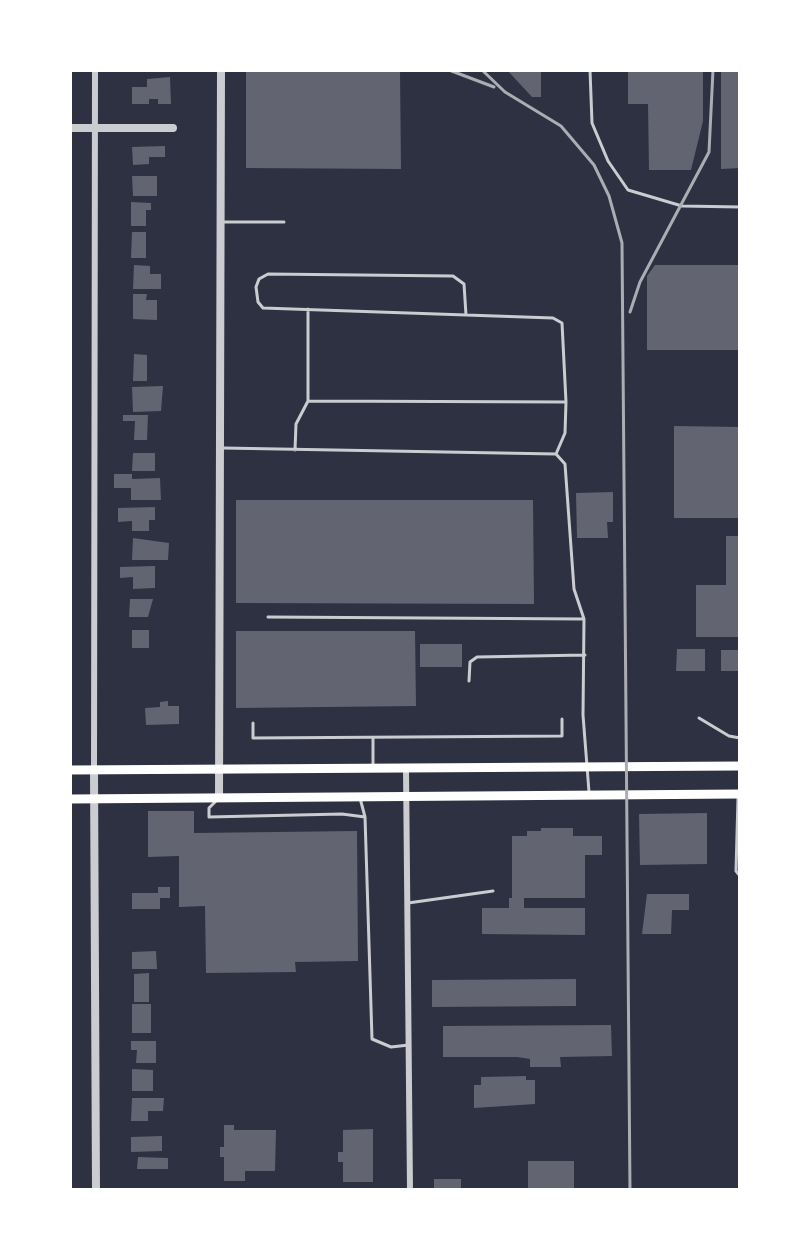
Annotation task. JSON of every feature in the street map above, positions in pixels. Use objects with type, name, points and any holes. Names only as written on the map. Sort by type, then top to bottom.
[{"type":"main road","points":[[70,770],[740,766]]},
{"type":"main road","points":[[70,799],[739,794]]},
{"type":"street","points":[[95,70],[96,1190]]},
{"type":"street","points":[[219,797],[221,70]]},
{"type":"street","points":[[70,128],[173,128]]},
{"type":"street","points":[[406,769],[410,1190]]},
{"type":"lane","points":[[590,70],[592,123],[608,161],[628,190],[682,206],[740,207]]},
{"type":"lane","points":[[221,222],[284,222]]},
{"type":"lane","points":[[466,315],[464,284],[453,276],[268,274],[259,279],[258,302],[263,308],[308,309],[466,315],[553,318],[562,323],[565,433],[556,454]]},
{"type":"lane","points":[[295,450],[296,424],[308,401],[308,309]]},
{"type":"lane","points":[[308,401],[566,402]]},
{"type":"lane","points":[[220,448],[556,454],[565,464],[574,589],[584,619],[583,715],[589,796]]},
{"type":"lane","points":[[268,617],[584,619]]},
{"type":"lane","points":[[469,681],[470,662],[477,657],[585,655]]},
{"type":"lane","points":[[699,718],[729,736],[740,738]]},
{"type":"lane","points":[[253,723],[253,738],[562,736],[562,719]]},
{"type":"lane","points":[[373,738],[373,769]]},
{"type":"lane","points":[[739,794],[736,871],[740,876]]},
{"type":"lane","points":[[219,797],[209,808],[209,817],[342,814],[365,817]]},
{"type":"lane","points":[[360,798],[365,817],[372,1039],[391,1047],[409,1045]]},
{"type":"lane","points":[[408,903],[493,891]]},
{"type":"building","points":[[246,70],[400,70],[401,169],[246,168]]},
{"type":"building","points":[[507,70],[541,70],[541,97],[532,97]]},
{"type":"building","points":[[628,70],[703,70],[703,121],[691,170],[649,170],[648,104],[628,104]]},
{"type":"building","points":[[721,70],[740,70],[740,168],[721,169]]},
{"type":"building","points":[[170,77],[171,104],[158,104],[158,99],[149,99],[149,104],[132,104],[132,87],[147,87],[147,79]]},
{"type":"building","points":[[165,146],[165,157],[149,157],[149,164],[133,165],[132,147]]},
{"type":"building","points":[[132,176],[157,176],[157,196],[133,196]]},
{"type":"building","points":[[131,202],[151,203],[151,210],[146,210],[146,226],[131,226]]},
{"type":"building","points":[[132,232],[146,232],[146,258],[131,258]]},
{"type":"building","points":[[134,265],[150,266],[150,274],[161,274],[161,289],[133,289]]},
{"type":"building","points":[[655,265],[740,265],[740,350],[647,350],[647,276]]},
{"type":"building","points":[[133,294],[147,294],[146,300],[157,300],[157,320],[133,319]]},
{"type":"building","points":[[134,354],[147,355],[147,381],[133,381]]},
{"type":"building","points":[[163,386],[161,411],[133,412],[132,387]]},
{"type":"building","points":[[123,415],[148,415],[147,440],[134,440],[135,421],[123,421]]},
{"type":"building","points":[[674,426],[740,427],[740,518],[674,518]]},
{"type":"building","points":[[133,453],[155,453],[155,471],[132,471]]},
{"type":"building","points":[[114,474],[132,474],[132,479],[160,478],[161,500],[131,500],[131,488],[114,488]]},
{"type":"building","points":[[613,492],[613,522],[607,522],[608,538],[577,538],[576,493]]},
{"type":"building","points":[[236,500],[533,500],[534,604],[236,603]]},
{"type":"building","points":[[155,507],[155,520],[149,520],[149,531],[132,531],[132,521],[118,522],[118,508]]},
{"type":"building","points":[[726,536],[740,536],[740,637],[696,637],[696,585],[726,585]]},
{"type":"building","points":[[133,538],[169,543],[168,560],[132,560]]},
{"type":"building","points":[[155,566],[155,588],[133,589],[133,577],[120,578],[120,567]]},
{"type":"building","points":[[130,599],[153,599],[148,617],[129,617]]},
{"type":"building","points":[[132,630],[149,630],[149,648],[132,648]]},
{"type":"building","points":[[236,631],[415,631],[416,706],[236,708]]},
{"type":"building","points":[[420,644],[462,644],[462,667],[420,667]]},
{"type":"building","points":[[677,649],[705,649],[705,671],[676,671]]},
{"type":"building","points":[[721,650],[740,650],[740,671],[721,671]]},
{"type":"building","points":[[168,701],[168,706],[179,706],[179,724],[146,725],[145,708],[160,707],[160,702]]},
{"type":"building","points":[[148,811],[194,811],[194,833],[357,831],[358,961],[295,962],[296,972],[206,973],[205,906],[179,907],[179,856],[148,857]]},
{"type":"building","points":[[707,813],[707,864],[640,865],[639,814]]},
{"type":"building","points":[[541,828],[573,828],[573,836],[602,836],[602,855],[585,855],[585,898],[524,898],[524,908],[585,908],[585,935],[482,934],[482,908],[509,908],[509,898],[512,898],[512,836],[527,836],[527,831],[541,831]]},
{"type":"building","points":[[158,887],[170,887],[170,898],[160,898],[160,909],[132,909],[132,893],[158,893]]},
{"type":"building","points":[[647,894],[689,894],[689,910],[672,910],[671,934],[642,934]]},
{"type":"building","points":[[156,951],[157,969],[132,969],[132,952]]},
{"type":"building","points":[[149,973],[149,1002],[134,1002],[134,974]]},
{"type":"building","points":[[576,979],[576,1006],[432,1007],[432,980]]},
{"type":"building","points":[[132,1004],[151,1004],[151,1033],[132,1033]]},
{"type":"building","points":[[611,1025],[612,1056],[560,1057],[561,1067],[530,1067],[530,1059],[517,1057],[443,1057],[443,1026]]},
{"type":"building","points":[[131,1041],[156,1041],[156,1063],[136,1063],[137,1050],[131,1050]]},
{"type":"building","points":[[132,1069],[153,1070],[153,1091],[132,1091]]},
{"type":"building","points":[[526,1076],[526,1080],[535,1080],[535,1104],[474,1108],[474,1085],[481,1085],[481,1077]]},
{"type":"building","points":[[132,1098],[164,1098],[163,1111],[148,1111],[148,1121],[131,1121]]},
{"type":"building","points":[[224,1125],[234,1125],[234,1130],[276,1130],[275,1171],[245,1171],[245,1181],[224,1181],[224,1157],[220,1157],[220,1147],[224,1147]]},
{"type":"building","points":[[373,1129],[373,1182],[343,1182],[343,1162],[338,1162],[338,1152],[343,1152],[343,1130]]},
{"type":"building","points":[[162,1136],[162,1151],[131,1152],[131,1137]]},
{"type":"building","points":[[138,1157],[168,1158],[168,1169],[137,1169]]},
{"type":"building","points":[[528,1161],[574,1161],[574,1190],[528,1190]]},
{"type":"building","points":[[434,1179],[461,1179],[461,1190],[434,1190]]},
{"type":"railway","points":[[449,70],[494,87]]},
{"type":"railway","points":[[482,70],[505,92],[561,126],[594,165],[609,196],[622,243],[630,1190]]},
{"type":"railway","points":[[630,312],[640,282],[709,152],[713,70]]}]
